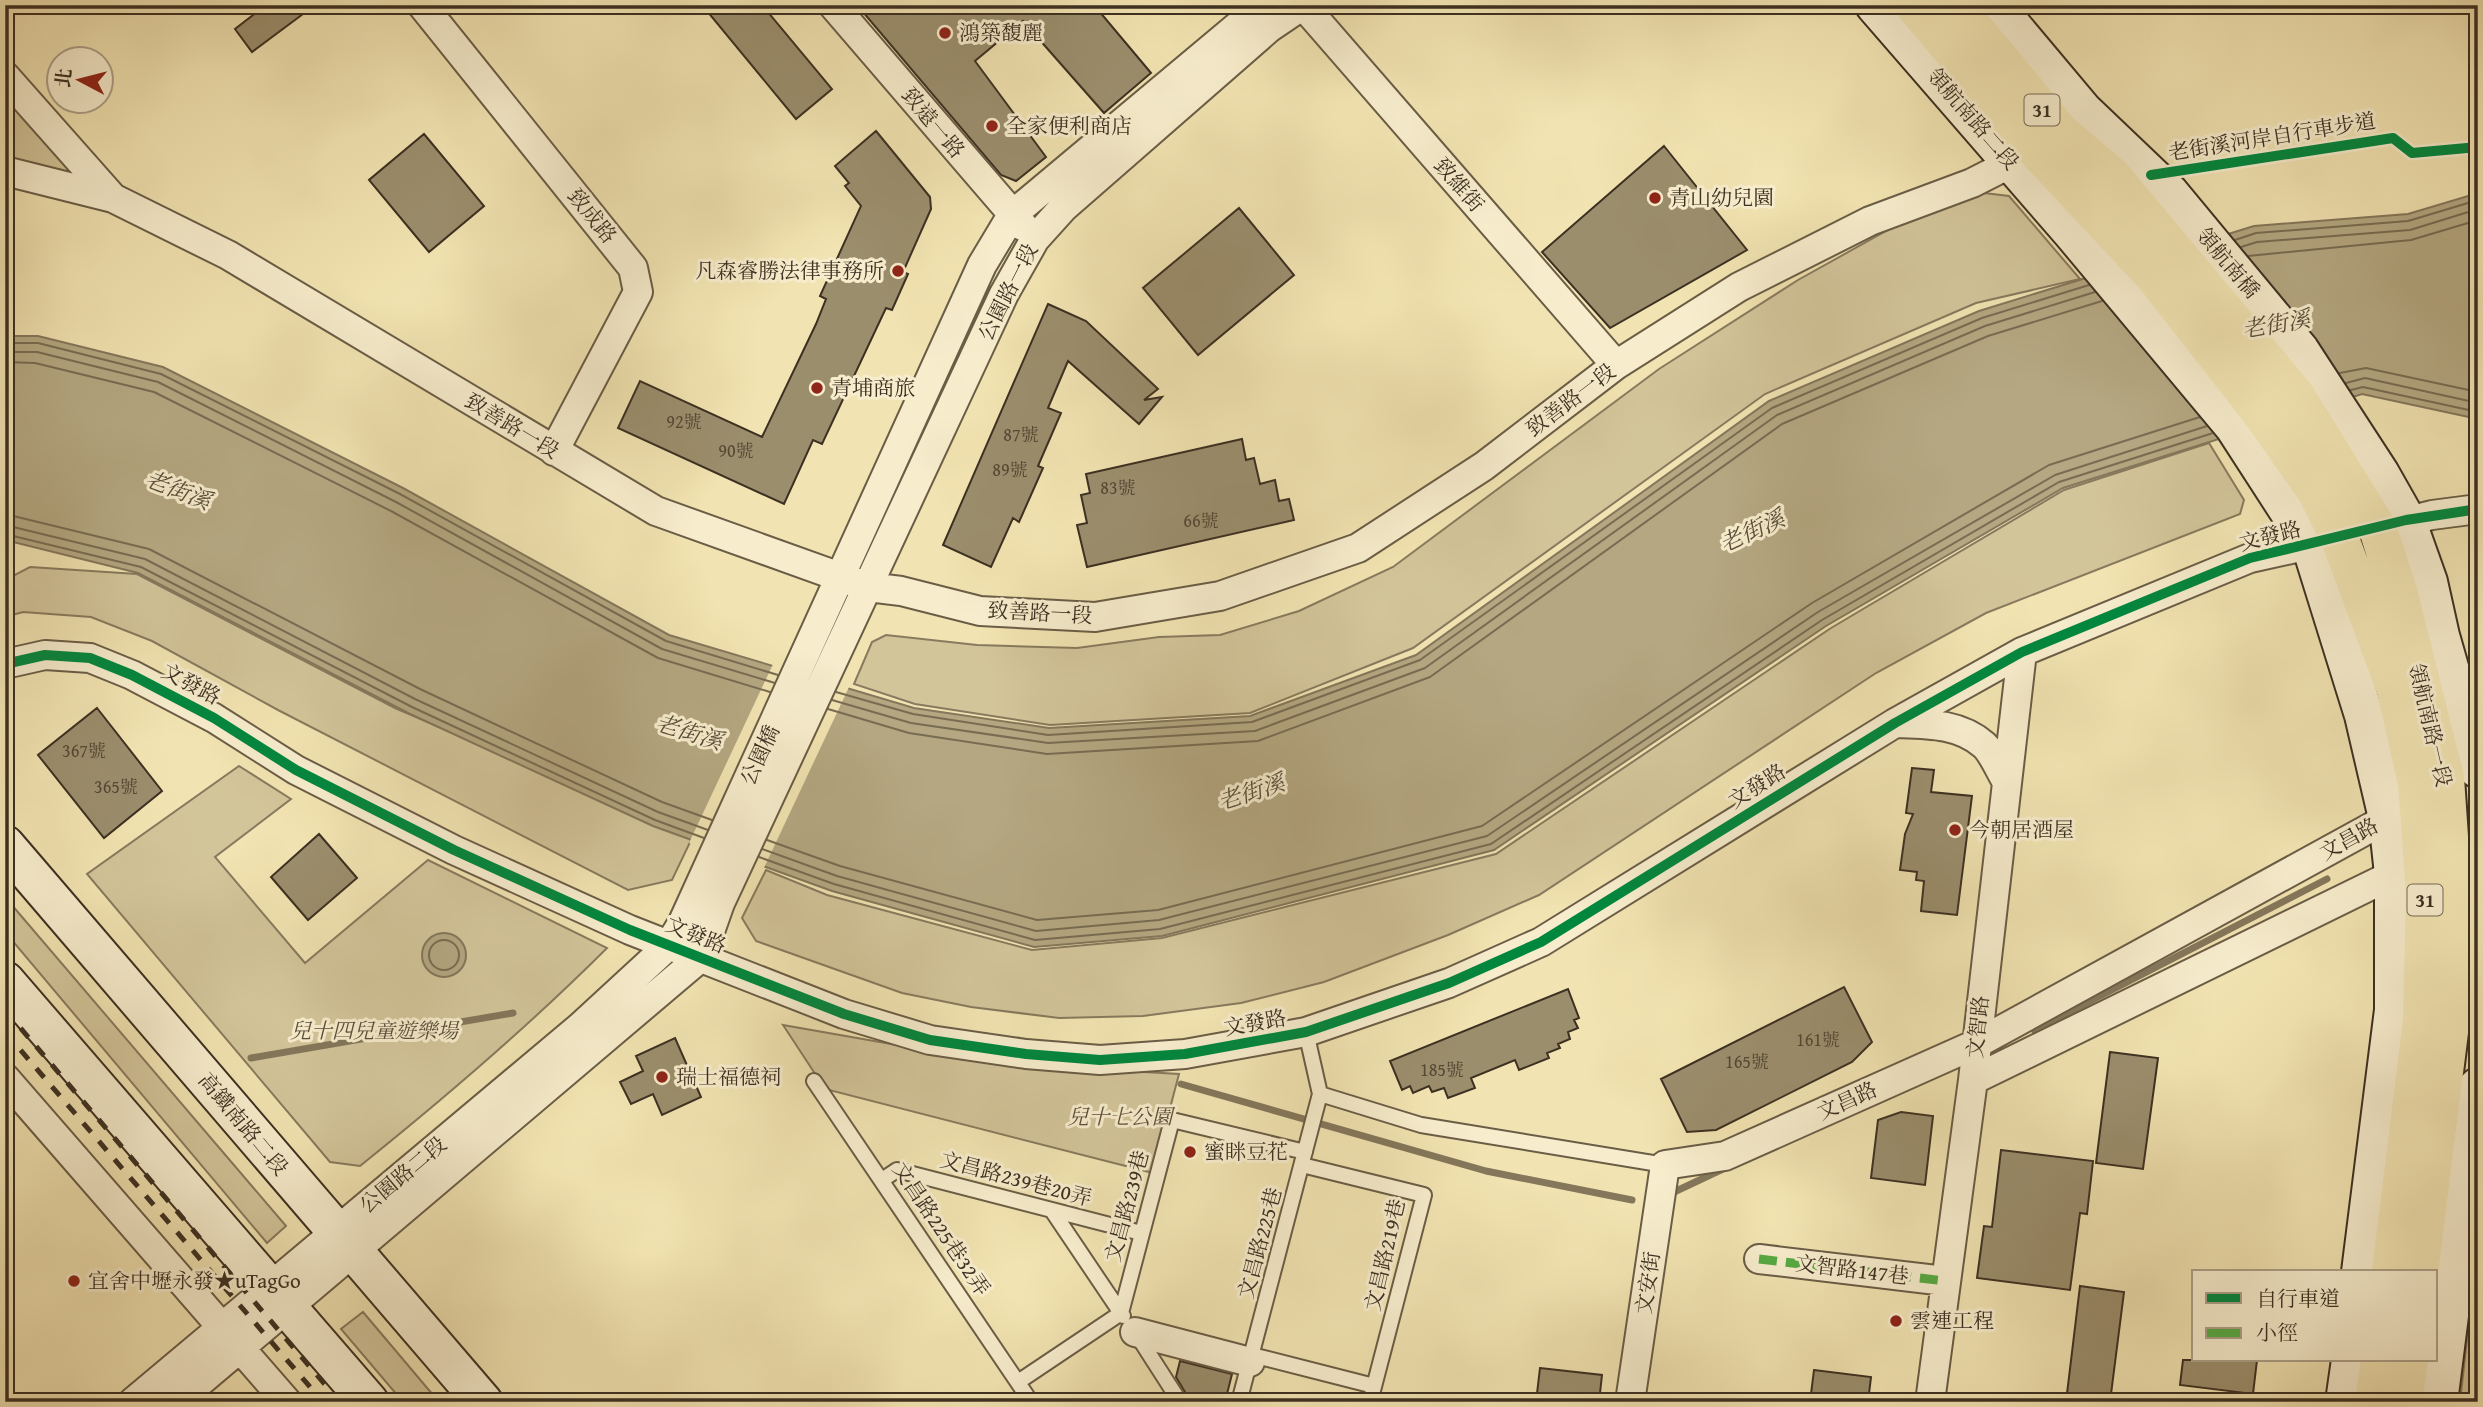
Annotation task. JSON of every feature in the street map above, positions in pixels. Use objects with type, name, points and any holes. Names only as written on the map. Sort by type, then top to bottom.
[{"type":"main road","name":"領航南路二段","points":[[1914,5],[2048,139],[2112,176],[2120,212]]},
{"type":"main road","name":"領航南路二段","points":[[1955,5],[2048,139]]},
{"type":"main road","name":"領航南橋","points":[[2120,212],[2296,396],[2332,487]]},
{"type":"main road","name":"領航南路一段","points":[[2391,1270],[2423,1020],[2424,880],[2417,783],[2396,690],[2325,542],[2332,487],[2392,525],[2399,595],[2445,778],[2453,896],[2451,1016],[2419,1270]]},
{"type":"main road","points":[[2374,1402],[2380,1362]]},
{"type":"main road","points":[[2403,1402],[2409,1362]]},
{"type":"street","name":"致成路","points":[[422,5],[634,268],[638,292],[554,451]]},
{"type":"street","name":"致遠一路","points":[[833,5],[1035,239]]},
{"type":"street","name":"公園路一段","points":[[836,625],[840,577],[982,265],[1012,215],[1263,5]]},
{"type":"street","name":"公園路一段","points":[[836,625],[868,587],[1004,295],[1035,239],[1083,190],[1269,28],[1303,5]]},
{"type":"street","name":"致維街","points":[[1303,5],[1616,365]]},
{"type":"street","name":"領航南路二段","points":[[1875,5],[2048,139],[2120,212]]},
{"type":"street","name":"領航南路二段","points":[[1994,5],[2048,139]]},
{"type":"street","points":[[5,76],[113,198]]},
{"type":"street","name":"致善路一段","points":[[5,171],[113,198],[228,255],[656,511],[868,587],[901,591],[980,611],[1095,617],[1220,596],[1357,548],[1484,466],[1616,365],[1751,281],[1870,221],[1972,183],[2048,139]]},
{"type":"street","name":"31","points":[[2120,212],[2234,426],[2332,487]]},
{"type":"street","name":"文發路","points":[[5,664],[45,655],[90,658],[132,675],[214,719],[296,770],[430,838],[630,930],[750,978],[902,1033],[1026,1054],[1100,1060],[1185,1054],[1306,1032],[1449,983],[1541,943],[1895,723],[2022,652],[2250,558],[2392,525],[2478,509]]},
{"type":"street","name":"領航南路一段","points":[[2392,525],[2428,582],[2440,636],[2478,769]]},
{"type":"street","name":"領航南路一段","points":[[2325,542],[2388,818],[2394,874],[2394,1010],[2361,1270]]},
{"type":"street","name":"公園橋","points":[[708,897],[836,625]]},
{"type":"street","name":"文智路","points":[[1930,1402],[1973,1080],[2022,652]]},
{"type":"street","points":[[1895,723],[1945,725],[1960,732],[1984,745],[2007,782]]},
{"type":"street","name":"文昌路","points":[[1665,1165],[1725,1156],[1976,1044],[2388,818]]},
{"type":"street","name":"高鐵南路二段","points":[[5,845],[483,1402]]},
{"type":"street","points":[[1973,1080],[2394,874]]},
{"type":"street","points":[[669,944],[683,922],[708,897]]},
{"type":"street","points":[[701,957],[708,897]]},
{"type":"street","name":"公園路二段","points":[[343,1242],[669,944]]},
{"type":"street","name":"公園路二段","points":[[176,1402],[239,1348],[278,1297],[343,1242],[701,957]]},
{"type":"street","points":[[5,982],[369,1402]]},
{"type":"street","points":[[5,1077],[287,1402]]},
{"type":"street","points":[[2438,1402],[2478,1087]]},
{"type":"street","name":"文安街","points":[[1630,1402],[1665,1165]]},
{"type":"street","name":"文智路147巷","points":[[1759,1259],[1945,1282]]},
{"type":"street","name":"公園路二段","points":[[133,1402],[220,1327],[278,1297]]},
{"type":"street","points":[[1128,1323],[1251,1358]]},
{"type":"street","points":[[2345,1402],[2351,1362]]},
{"type":"lane","points":[[1306,1032],[1320,1094]]},
{"type":"lane","name":"文昌路225巷32弄","points":[[814,1081],[1031,1402]]},
{"type":"lane","name":"文昌路225巷","points":[[1239,1402],[1320,1094]]},
{"type":"lane","name":"文昌路","points":[[1320,1094],[1421,1125],[1665,1165]]},
{"type":"lane","name":"文昌路239巷","points":[[1128,1323],[1141,1233],[1172,1120],[1303,1159]]},
{"type":"lane","name":"文昌路219巷","points":[[1303,1159],[1424,1195],[1370,1402]]},
{"type":"lane","name":"文昌路239巷20弄","points":[[882,1180],[897,1170],[1141,1233]]},
{"type":"lane","points":[[1053,1212],[1180,1402]]},
{"type":"lane","points":[[1018,1382],[1128,1323]]},
{"type":"lane","points":[[1251,1358],[1374,1386]]},
{"type":"green space","points":[[5,76],[113,198],[5,171]]},
{"type":"green space","points":[[1984,193],[2009,196],[2080,279],[1976,303],[1765,394],[1413,648],[1250,713],[1050,725],[915,704],[854,684],[872,642],[886,635],[977,645],[1077,648],[1159,637],[1220,635],[1299,611],[1393,567],[1659,369],[1798,280],[1929,207]]},
{"type":"green space","points":[[2209,443],[2244,500],[2240,514],[1986,613],[1876,673],[1539,895],[1448,935],[1324,982],[1241,1003],[1143,1016],[1059,1018],[971,1007],[902,993],[756,941],[742,918],[766,870],[827,895],[1032,950],[1162,938],[1496,854],[1831,628],[2064,490]]},
{"type":"green space","points":[[30,567],[137,574],[395,708],[693,836],[672,880],[628,890],[278,710],[152,641],[91,617],[23,612],[5,617],[5,580]]},
{"type":"green space","name":"兒十四兒童遊樂場","points":[[239,766],[291,799],[215,857],[305,963],[428,860],[607,948],[486,1060],[360,1166],[330,1162],[87,874]]},
{"type":"green space","points":[[5,897],[286,1226],[267,1243],[5,932]]},
{"type":"green space","name":"兒十七公園","points":[[783,1025],[1005,1064],[1179,1074],[1153,1173],[825,1089]]},
{"type":"green space","points":[[2478,1248],[2478,1402],[2460,1402],[2477,1250]]},
{"type":"green space","points":[[363,1312],[439,1402],[403,1402],[341,1329]]},
{"type":"water","name":"老街溪","points":[[2478,193],[2478,419],[2362,394],[2063,488],[1826,626],[1494,850],[1162,936],[1034,947],[832,891],[653,826],[408,713],[138,573],[5,540],[5,336],[38,336],[163,367],[403,488],[669,635],[914,708],[1049,728],[1250,716],[1416,655],[1769,401],[1979,311],[2254,226],[2408,214]]},
{"type":"water","points":[[444,933],[453,934],[460,939],[465,946],[465,964],[460,971],[453,976],[444,977],[435,976],[428,971],[423,964],[422,955],[423,946],[428,939],[435,934]]},
{"type":"pier","points":[[774,662],[850,685],[763,870],[689,843]]},
{"type":"building","points":[[266,5],[315,5],[252,52],[235,29]]},
{"type":"building","points":[[702,5],[762,5],[832,89],[796,119]]},
{"type":"building","points":[[857,5],[1094,5],[1151,73],[1104,113],[1023,21],[975,61],[1046,157],[1016,181],[1001,175]]},
{"type":"building","points":[[876,131],[930,197],[931,209],[903,272],[908,274],[892,310],[886,308],[822,444],[813,440],[784,504],[618,428],[640,381],[762,437],[816,324],[826,299],[820,296],[861,206],[845,186],[849,183],[835,166]]},
{"type":"building","points":[[424,134],[484,206],[429,252],[369,180]]},
{"type":"building","name":"青山幼兒園","points":[[1664,146],[1747,250],[1610,328],[1542,252]]},
{"type":"building","points":[[1239,208],[1294,275],[1198,355],[1143,288]]},
{"type":"building","points":[[1048,304],[1086,321],[1158,389],[1144,400],[1162,397],[1139,424],[1068,361],[1048,408],[1061,413],[1038,466],[1043,468],[1019,522],[1013,518],[991,567],[943,545]]},
{"type":"building","points":[[1242,439],[1246,460],[1254,458],[1260,484],[1275,480],[1279,501],[1289,499],[1294,520],[1087,567],[1077,525],[1087,523],[1081,495],[1090,493],[1086,474]]},
{"type":"building","points":[[97,708],[162,791],[104,838],[38,755]]},
{"type":"building","points":[[1912,768],[1934,770],[1931,792],[1972,796],[1957,915],[1921,911],[1924,881],[1916,880],[1917,872],[1900,870],[1905,834],[1913,814],[1906,813]]},
{"type":"building","points":[[319,834],[357,878],[308,920],[271,877]]},
{"type":"building","points":[[1844,987],[1872,1042],[1852,1062],[1716,1130],[1687,1132],[1661,1079]]},
{"type":"building","points":[[1568,989],[1579,1018],[1574,1020],[1578,1028],[1568,1032],[1570,1039],[1558,1044],[1560,1048],[1547,1053],[1549,1058],[1519,1070],[1515,1060],[1471,1078],[1475,1088],[1448,1098],[1444,1088],[1432,1092],[1429,1086],[1413,1093],[1410,1086],[1402,1090],[1390,1061]]},
{"type":"building","name":"瑞士福德祠","points":[[675,1038],[701,1097],[662,1115],[653,1094],[631,1104],[620,1082],[643,1071],[636,1056]]},
{"type":"building","points":[[2110,1052],[2158,1058],[2143,1169],[2096,1163]]},
{"type":"building","points":[[1901,1112],[1933,1116],[1925,1185],[1871,1178],[1878,1120]]},
{"type":"building","points":[[2001,1150],[2093,1161],[2087,1214],[2080,1213],[2070,1290],[1977,1278],[1984,1226],[1992,1227]]},
{"type":"building","points":[[2080,1286],[2124,1292],[2110,1402],[2066,1402]]},
{"type":"building","points":[[2183,1360],[2257,1362],[2253,1394],[2180,1385]]},
{"type":"building","points":[[1180,1361],[1232,1374],[1225,1402],[1191,1402],[1176,1377]]},
{"type":"building","points":[[1540,1368],[1602,1375],[1599,1402],[1536,1402]]},
{"type":"building","points":[[1814,1370],[1871,1377],[1868,1402],[1810,1402]]},
{"type":"waterway","points":[[2034,1030],[2327,879]]},
{"type":"waterway","points":[[251,1058],[513,1013]]},
{"type":"waterway","points":[[1181,1084],[1486,1171],[1632,1200]]},
{"type":"waterway","points":[[1672,1193],[1725,1168]]},
{"type":"railway","points":[[5,1010],[340,1402]]},
{"type":"railway","points":[[5,1032],[323,1402]]},
{"type":"marked path","points":[[1759,1259],[1945,1281]]},
{"type":"cycle path","name":"老街溪河岸自行車步道","points":[[2151,175],[2393,138],[2412,153],[2478,147]]},
{"type":"cycle path","points":[[5,664],[45,655],[90,658],[132,675],[214,718],[296,770],[454,850],[630,930],[844,1014],[930,1040],[1026,1054],[1100,1060],[1185,1054],[1306,1032],[1449,983],[1541,942],[1895,723],[2022,652],[2250,558],[2406,520],[2478,509]]},
{"type":"place","name":"鴻築馥麗","points":[[945,33]]},
{"type":"place","name":"全家便利商店","points":[[992,126]]},
{"type":"place","name":"青山幼兒園","points":[[1655,198]]},
{"type":"place","name":"凡森睿勝法律事務所","points":[[898,271]]},
{"type":"place","name":"青埔商旅","points":[[817,388]]},
{"type":"place","name":"今朝居酒屋","points":[[1955,830]]},
{"type":"place","name":"瑞士福德祠","points":[[662,1077]]},
{"type":"place","name":"蜜眯豆花","points":[[1190,1152]]},
{"type":"place","name":"宜舍中壢永發★uTagGo","points":[[74,1281]]},
{"type":"place","name":"雲連工程","points":[[1896,1321]]}]
